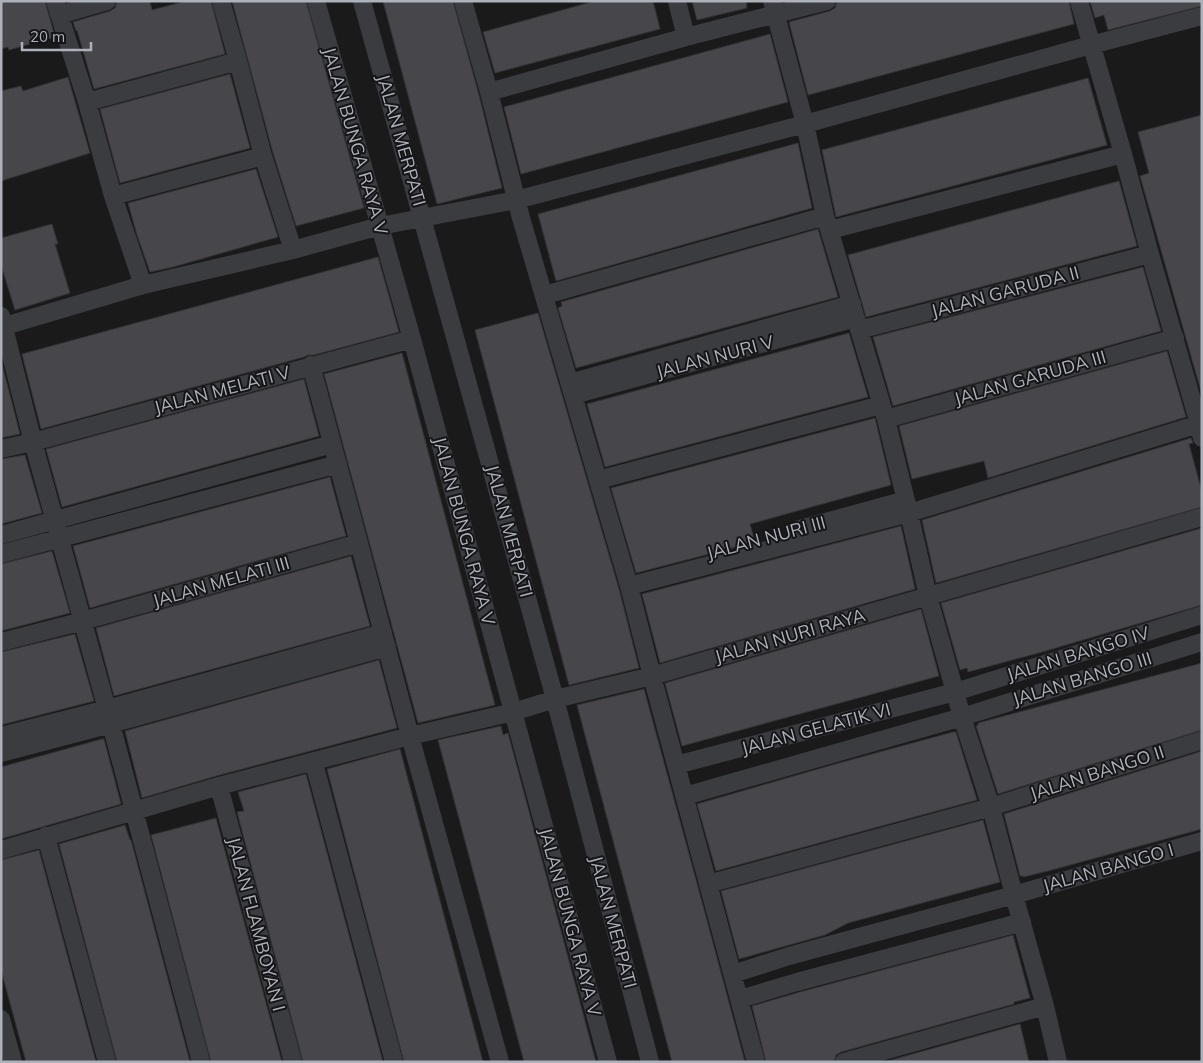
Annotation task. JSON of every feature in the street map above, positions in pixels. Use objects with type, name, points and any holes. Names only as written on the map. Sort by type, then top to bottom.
[{"type":"street","points":[[107,1],[57,8],[87,102],[113,196],[143,285]]},
{"type":"street","points":[[221,1],[263,156],[293,250]]},
{"type":"street","name":"JALAN BUNGA RAYA V","points":[[316,1],[412,339],[608,1062]]},
{"type":"street","name":"JALAN MERPATI","points":[[362,1],[555,699],[650,1062]]},
{"type":"street","points":[[464,1],[516,200],[628,581],[756,1062]]},
{"type":"street","points":[[677,1],[686,37]]},
{"type":"street","points":[[489,92],[686,37],[773,8],[827,1]]},
{"type":"street","points":[[1079,1],[1200,431]]},
{"type":"street","points":[[773,8],[805,124],[828,223],[883,412],[908,507],[928,596],[962,716],[991,807],[1058,1062]]},
{"type":"street","points":[[201,1062],[2,323],[143,285],[293,250],[380,226],[516,200],[805,124],[1199,16]]},
{"type":"street","points":[[87,102],[238,61]]},
{"type":"street","points":[[545,295],[828,223],[1123,154]]},
{"type":"street","points":[[113,196],[263,156]]},
{"type":"street","name":"JALAN GARUDA II","points":[[572,389],[856,317],[1150,254]]},
{"type":"street","name":"JALAN GARUDA III","points":[[598,480],[883,412],[1175,338]]},
{"type":"street","name":"JALAN MELATI V","points":[[1,450],[412,339]]},
{"type":"street","points":[[311,365],[410,736],[500,1062]]},
{"type":"street","name":"JALAN NURI III","points":[[628,581],[1200,431]]},
{"type":"street","points":[[1,535],[332,444]]},
{"type":"street","points":[[1,554],[338,464]]},
{"type":"street","points":[[231,472],[235,491]]},
{"type":"street","name":"JALAN NURI RAYA","points":[[1,850],[219,786],[410,736],[513,712],[555,699],[652,676],[1202,517]]},
{"type":"street","name":"JALAN MELATI III","points":[[1,642],[360,543]]},
{"type":"street","name":"JALAN BANGO IV","points":[[955,692],[1202,615]]},
{"type":"street","points":[[1,753],[109,716],[385,640]]},
{"type":"street","name":"JALAN BANGO III","points":[[685,796],[962,716],[1202,642]]},
{"type":"street","name":"JALAN GELATIK VI","points":[[676,765],[955,692]]},
{"type":"street","points":[[1,736],[109,716]]},
{"type":"street","name":"JALAN BANGO II","points":[[708,884],[991,807],[1202,740]]},
{"type":"street","points":[[314,762],[394,1062]]},
{"type":"street","name":"JALAN FLAMBOYAN I","points":[[219,786],[293,1062]]},
{"type":"street","points":[[46,836],[107,1062]]},
{"type":"street","name":"JALAN BANGO I","points":[[733,974],[789,956],[1014,895],[1202,841]]},
{"type":"street","points":[[740,1000],[797,982],[1022,922]]},
{"type":"street","points":[[789,956],[797,982]]},
{"type":"street","points":[[844,1062],[1044,1006]]},
{"type":"street","points":[[1,1019],[13,1062]]},
{"type":"building","points":[[1,1],[45,1],[55,37],[9,50],[8,47],[1,49]]},
{"type":"building","points":[[117,1],[150,1],[152,10],[186,1],[211,1],[225,54],[94,89],[73,22],[110,11],[115,8]]},
{"type":"building","points":[[232,1],[306,1],[364,208],[296,226],[273,153]]},
{"type":"building","points":[[383,1],[453,1],[502,188],[437,204]]},
{"type":"building","points":[[595,1],[653,1],[660,29],[495,73],[483,32]]},
{"type":"building","points":[[692,1],[746,1],[747,8],[697,20]]},
{"type":"building","points":[[837,1],[1069,1],[1074,24],[808,95],[789,22],[830,11],[835,8]]},
{"type":"building","points":[[1090,1],[1202,1],[1202,6],[1108,30],[1104,15],[1095,18]]},
{"type":"building","points":[[770,34],[788,102],[521,174],[504,107]]},
{"type":"building","points":[[230,74],[250,148],[120,183],[100,109]]},
{"type":"building","points":[[68,77],[90,153],[1,181],[1,91],[21,86],[23,91]]},
{"type":"building","points":[[1088,78],[1107,145],[836,217],[822,150]]},
{"type":"building","points":[[1202,115],[1202,395],[1140,176],[1149,173],[1138,132]]},
{"type":"building","points":[[798,143],[812,208],[556,281],[538,214]]},
{"type":"building","points":[[256,169],[278,237],[150,272],[128,203]]},
{"type":"building","points":[[1119,181],[1137,246],[866,317],[848,255]]},
{"type":"building","points":[[52,224],[58,244],[55,244],[70,293],[15,310],[1,265],[1,238]]},
{"type":"building","points":[[818,229],[838,297],[576,368],[558,308],[562,306],[561,302]]},
{"type":"building","points":[[378,257],[399,332],[308,355],[41,429],[22,354]]},
{"type":"building","points":[[1143,267],[1161,331],[893,406],[873,337]]},
{"type":"building","points":[[538,313],[619,589],[639,668],[569,685],[475,330]]},
{"type":"building","points":[[849,333],[868,397],[605,467],[587,404]]},
{"type":"building","points":[[1167,351],[1186,417],[988,478],[984,461],[912,479],[899,426]]},
{"type":"building","points":[[402,353],[495,705],[418,723],[324,374]]},
{"type":"building","points":[[1,360],[20,434],[1,438]]},
{"type":"building","points":[[304,379],[319,436],[62,507],[46,449]]},
{"type":"building","points":[[875,418],[891,485],[750,524],[755,542],[636,573],[611,488]]},
{"type":"building","points":[[1191,438],[1193,443],[1189,444],[1202,492],[1202,507],[936,583],[922,520]]},
{"type":"building","points":[[25,455],[42,513],[1,524],[1,459]]},
{"type":"building","points":[[330,477],[346,536],[90,608],[73,546]]},
{"type":"building","points":[[901,526],[915,589],[660,663],[642,594]]},
{"type":"building","points":[[1202,528],[1202,605],[968,672],[967,668],[960,670],[941,603]]},
{"type":"building","points":[[52,551],[70,613],[1,631],[1,564]]},
{"type":"building","points":[[351,556],[370,626],[114,696],[96,628]]},
{"type":"building","points":[[921,609],[939,676],[682,746],[665,683]]},
{"type":"building","points":[[75,634],[94,701],[1,725],[1,652]]},
{"type":"building","points":[[379,660],[397,728],[216,776],[142,798],[125,731]]},
{"type":"building","points":[[1202,663],[1202,730],[998,794],[976,726],[978,723]]},
{"type":"building","points":[[644,689],[745,1062],[672,1062],[577,705]]},
{"type":"building","points":[[501,726],[503,735],[508,733],[596,1062],[524,1062],[438,740]]},
{"type":"building","points":[[956,732],[977,800],[716,871],[697,804]]},
{"type":"building","points":[[104,739],[121,804],[1,839],[1,767]]},
{"type":"building","points":[[400,749],[483,1062],[404,1062],[327,769]]},
{"type":"building","points":[[1202,751],[1202,829],[1048,871],[1023,877],[1020,876],[1004,814]]},
{"type":"building","points":[[306,774],[383,1062],[303,1062],[237,812],[244,811],[238,792]]},
{"type":"building","points":[[216,818],[282,1062],[211,1062],[151,835]]},
{"type":"building","points":[[983,820],[1000,882],[848,923],[825,935],[739,959],[721,891]]},
{"type":"building","points":[[125,825],[131,840],[190,1062],[117,1062],[59,844]]},
{"type":"building","points":[[39,850],[96,1062],[26,1062],[1,970],[1,860]]},
{"type":"building","points":[[1013,935],[1030,998],[841,1052],[836,1055],[834,1062],[766,1062],[752,1006]]},
{"type":"building","points":[[1020,1024],[1029,1062],[884,1062]]}]
